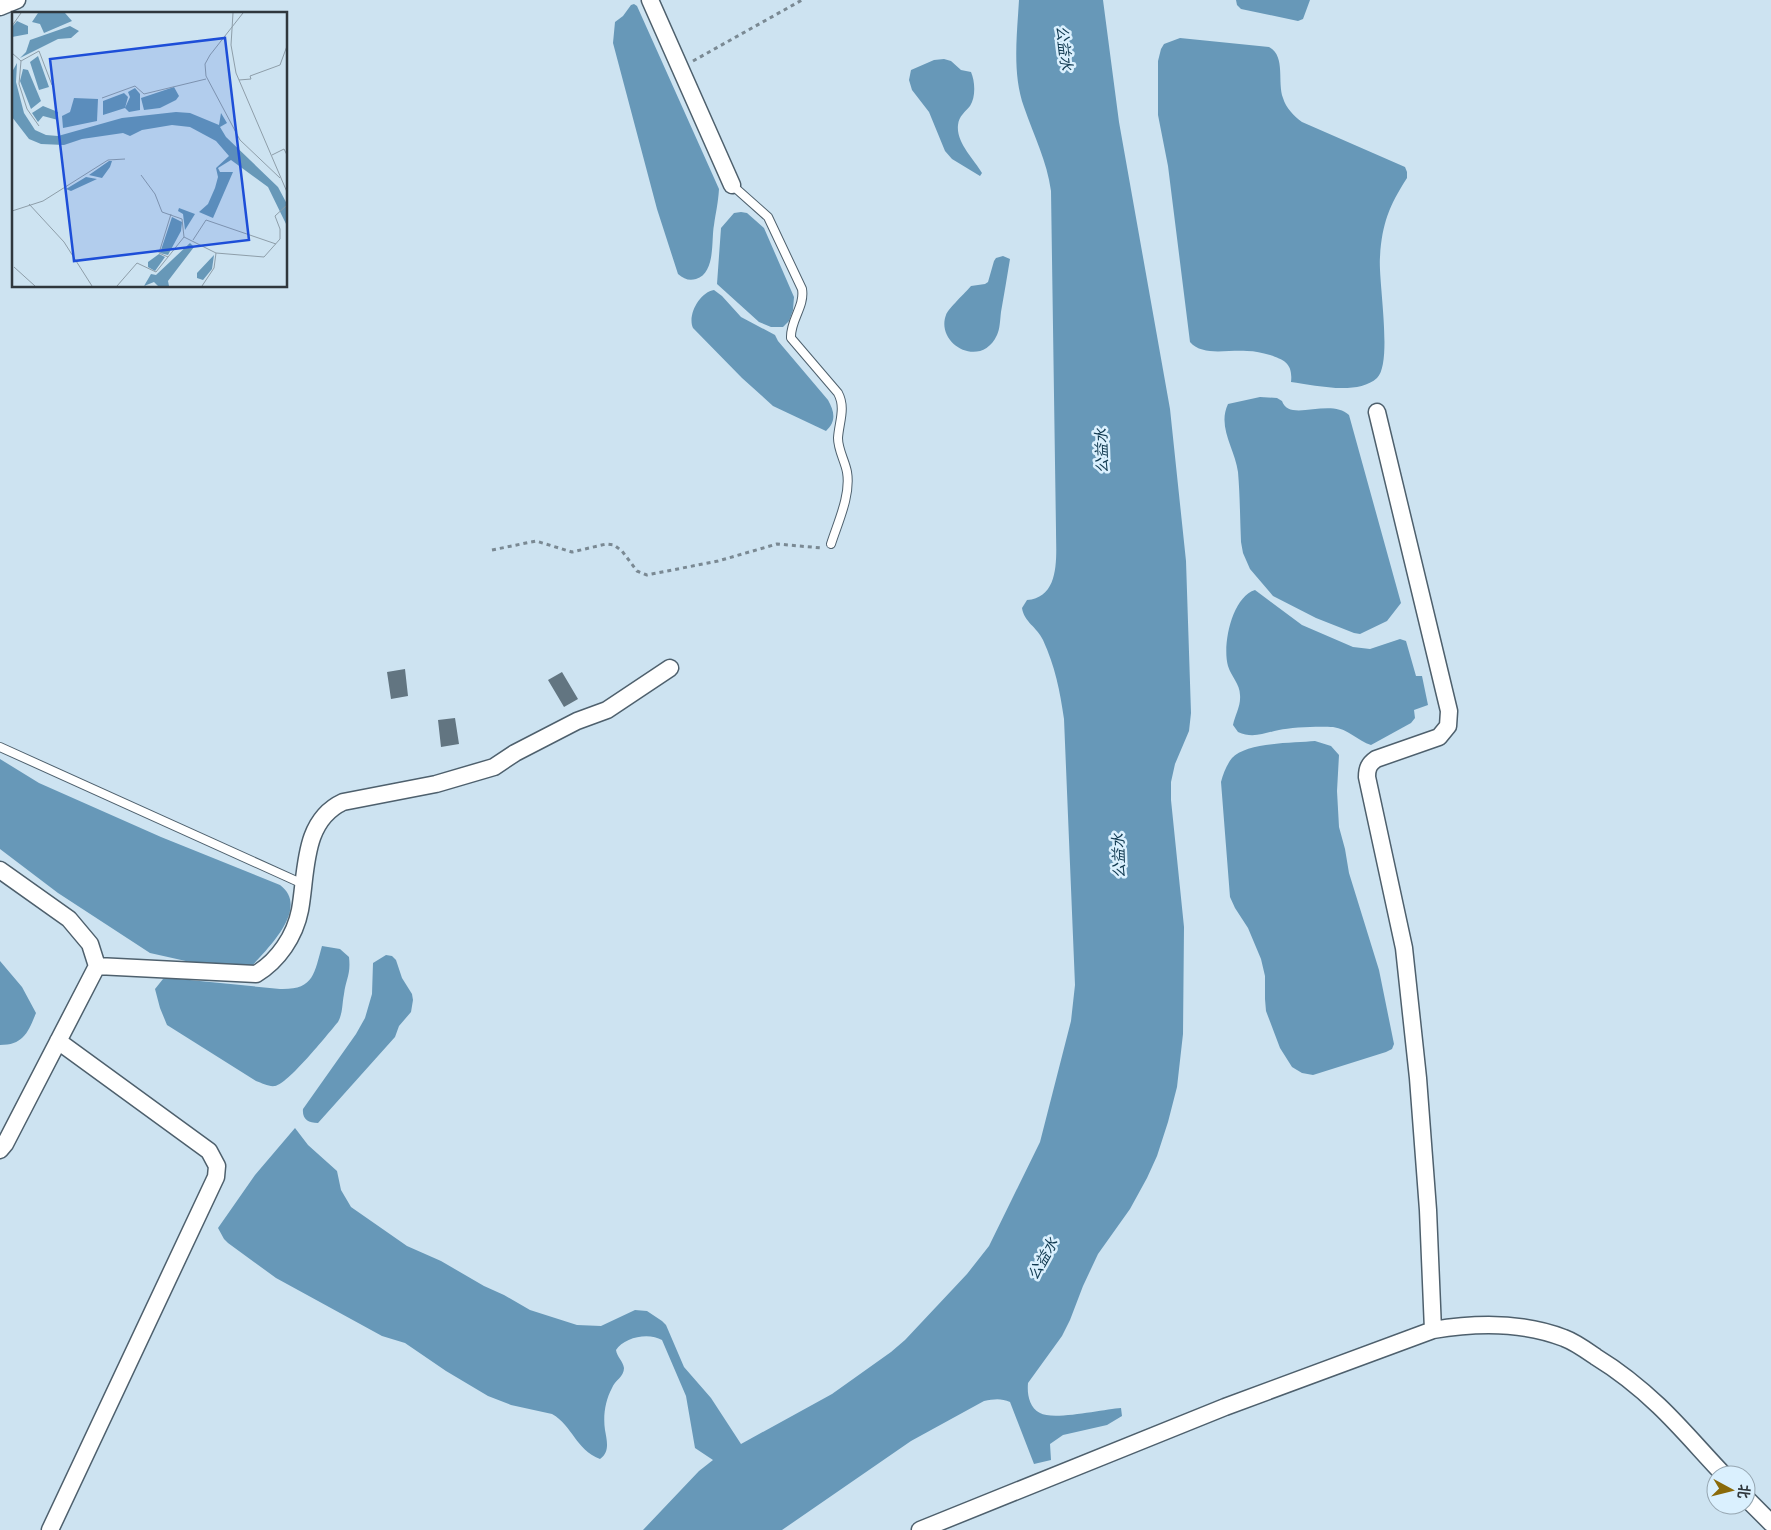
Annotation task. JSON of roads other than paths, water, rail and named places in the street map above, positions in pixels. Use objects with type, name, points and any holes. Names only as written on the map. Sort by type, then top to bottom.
[{"type":"street","points":[[0,7],[18,0]]},
{"type":"street","points":[[650,0],[732,185]]},
{"type":"street","points":[[1378,412],[1449,711],[1448,726],[1439,737],[1376,759],[1370,763],[1367,770],[1404,948],[1426,1172],[1433,1330]]},
{"type":"street","points":[[97,966],[256,974],[273,961],[290,936],[300,911],[306,858],[317,826],[325,814],[332,808],[343,802],[436,784],[494,767],[515,753],[577,721],[607,710],[670,668]]},
{"type":"street","points":[[0,870],[69,919],[90,944],[97,966],[0,1150]]},
{"type":"street","points":[[50,1530],[216,1177],[217,1166],[209,1151],[58,1042]]},
{"type":"street","points":[[920,1530],[1225,1407],[1433,1330],[1458,1326],[1527,1328],[1565,1338],[1608,1364],[1640,1389],[1682,1429],[1715,1465]]},
{"type":"street","points":[[1756,1508],[1771,1523]]},
{"type":"lane","points":[[732,185],[768,217],[802,288],[802,300],[798,316],[790,330],[790,338],[842,400],[838,439],[847,471],[847,488],[831,544]]},
{"type":"lane","points":[[0,747],[303,884]]},
{"type":"water","name":"公益水","points":[[1019,0],[1103,0],[1119,122],[1170,409],[1186,561],[1191,713],[1189,731],[1175,764],[1171,782],[1171,800],[1184,927],[1183,1034],[1177,1087],[1157,1156],[1147,1178],[1130,1209],[1098,1254],[1062,1336],[1028,1383],[1030,1400],[1033,1407],[1040,1413],[1056,1416],[1121,1408],[1122,1416],[1107,1425],[1063,1435],[1050,1444],[1051,1460],[1034,1464],[1010,1402],[997,1399],[984,1401],[911,1441],[782,1530],[643,1530],[699,1471],[713,1460],[695,1448],[686,1396],[662,1340],[650,1336],[637,1337],[625,1342],[616,1350],[624,1371],[613,1385],[606,1403],[604,1419],[607,1450],[600,1459],[579,1444],[565,1425],[552,1414],[511,1405],[488,1396],[446,1371],[405,1343],[382,1336],[276,1278],[228,1243],[218,1228],[255,1175],[295,1128],[308,1145],[337,1171],[341,1190],[351,1207],[407,1246],[441,1261],[530,1310],[577,1325],[601,1326],[635,1310],[647,1311],[662,1321],[666,1325],[684,1367],[711,1398],[741,1444],[832,1394],[891,1352],[905,1340],[967,1274],[989,1246],[1040,1142],[1071,1021],[1075,985],[1064,719],[1061,698],[1051,659],[1040,635],[1025,617],[1022,608],[1027,600],[1038,597],[1046,591],[1051,583],[1056,563],[1056,551],[1051,191],[1040,149],[1020,94],[1016,54]]},
{"type":"water","points":[[1236,0],[1310,0],[1303,19],[1298,21],[1241,9],[1237,5]]},
{"type":"water","points":[[634,4],[637,6],[719,189],[710,263],[702,276],[693,280],[678,274],[657,209],[613,43],[615,22]]},
{"type":"water","points":[[1180,38],[1269,47],[1278,57],[1281,92],[1284,102],[1296,117],[1302,122],[1405,167],[1407,178],[1391,207],[1385,225],[1380,257],[1384,321],[1382,369],[1377,378],[1369,383],[1358,387],[1335,388],[1291,382],[1289,367],[1284,361],[1275,357],[1253,351],[1209,351],[1195,347],[1190,342],[1168,166],[1158,115],[1158,61],[1161,49],[1164,44]]},
{"type":"water","points":[[944,59],[951,61],[961,70],[971,72],[974,84],[973,98],[970,106],[962,114],[958,125],[958,132],[966,150],[982,173],[980,176],[952,159],[945,151],[929,112],[912,90],[909,80],[911,70],[934,60]]},
{"type":"water","points":[[734,213],[747,213],[764,228],[794,297],[793,310],[789,321],[783,327],[771,327],[759,322],[717,284],[721,228]]},
{"type":"water","points":[[1003,256],[1010,259],[997,335],[990,345],[981,351],[971,352],[961,349],[947,335],[944,326],[947,312],[971,286],[988,282],[994,261],[996,258]]},
{"type":"water","points":[[714,290],[741,317],[775,335],[828,400],[832,408],[833,420],[826,431],[773,406],[742,378],[693,328],[692,317],[696,305],[704,295]]},
{"type":"water","points":[[1260,397],[1277,398],[1286,407],[1293,410],[1332,408],[1341,410],[1349,415],[1401,603],[1387,621],[1360,634],[1354,633],[1316,618],[1273,596],[1250,569],[1243,553],[1241,542],[1238,472],[1224,421],[1228,404]]},
{"type":"water","points":[[1255,590],[1302,625],[1353,647],[1370,649],[1400,639],[1406,641],[1416,676],[1422,676],[1428,705],[1414,710],[1415,718],[1411,723],[1371,745],[1343,730],[1333,727],[1291,728],[1258,735],[1238,732],[1233,725],[1240,703],[1240,691],[1228,666],[1226,646],[1231,623],[1240,602],[1247,594]]},
{"type":"water","points":[[1315,741],[1331,746],[1339,755],[1337,791],[1339,827],[1349,873],[1379,970],[1394,1044],[1392,1049],[1386,1052],[1313,1075],[1302,1073],[1292,1067],[1280,1048],[1266,1011],[1265,976],[1261,959],[1248,928],[1230,897],[1221,782],[1228,763],[1232,758],[1248,749],[1284,743]]},
{"type":"water","points":[[0,759],[39,783],[161,837],[280,885],[288,894],[291,905],[283,928],[266,951],[250,968],[226,970],[150,953],[58,893],[0,849]]},
{"type":"water","points":[[322,946],[340,949],[349,957],[349,972],[341,1015],[338,1022],[317,1047],[281,1083],[273,1086],[256,1081],[167,1025],[155,989],[163,979],[291,989],[300,987],[311,978]]},
{"type":"water","points":[[386,955],[392,956],[396,960],[402,978],[412,994],[411,1012],[399,1026],[395,1037],[318,1123],[311,1122],[305,1118],[303,1109],[356,1034],[365,1018],[372,994],[373,963]]},
{"type":"water","points":[[0,961],[22,987],[36,1013],[24,1036],[14,1043],[0,1045]]}]
